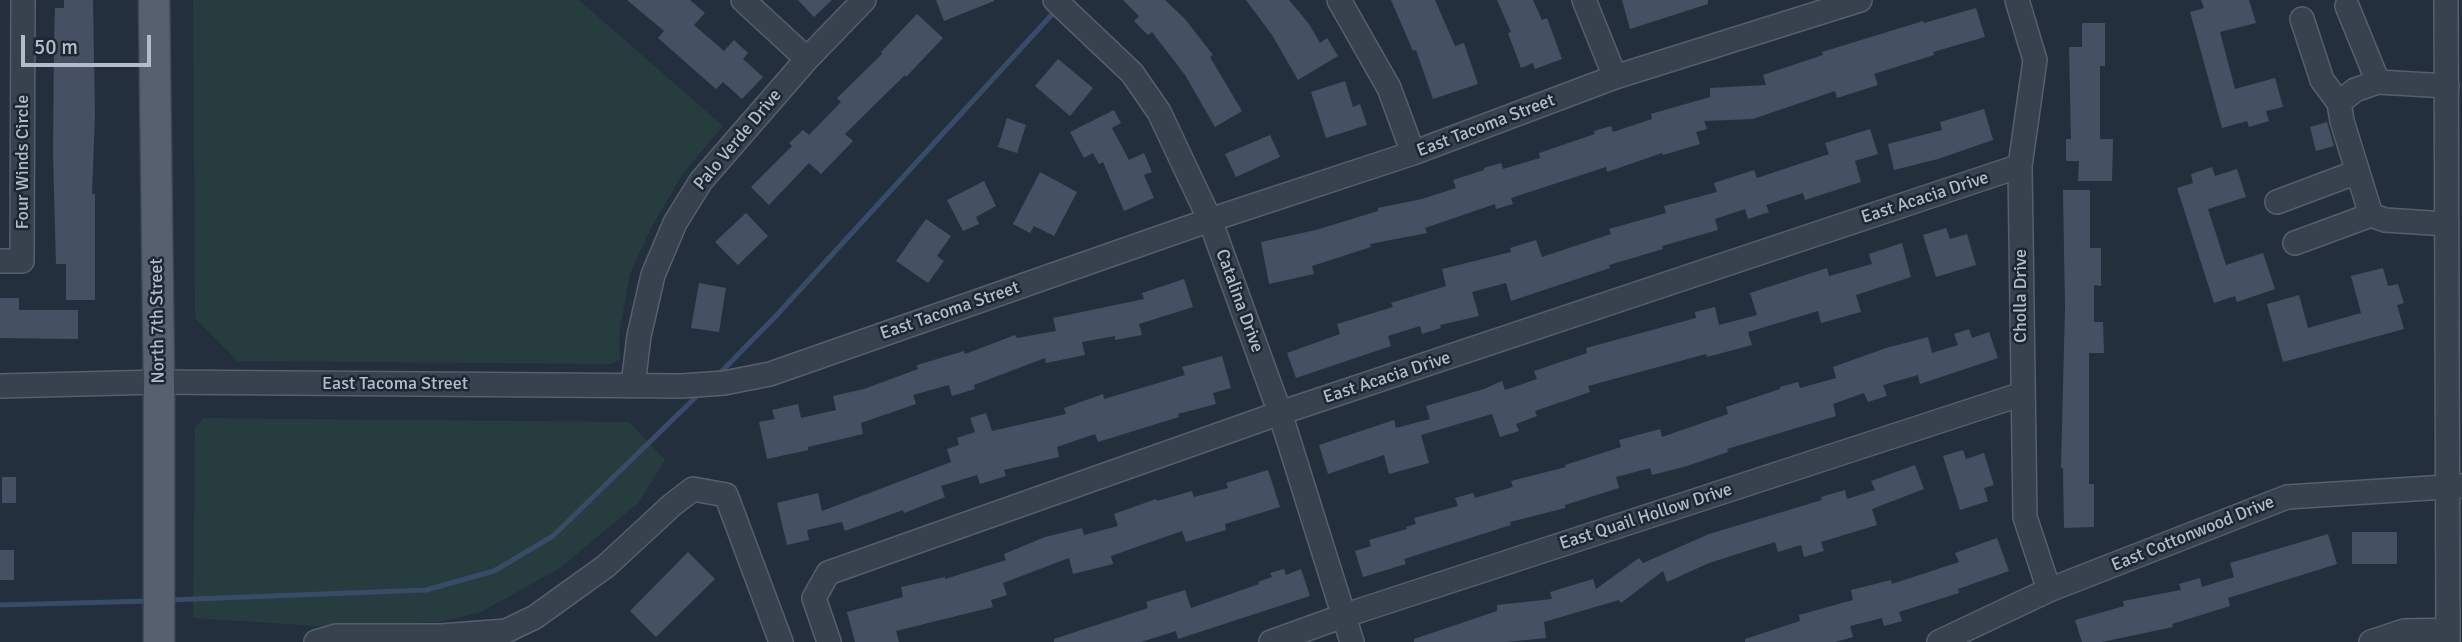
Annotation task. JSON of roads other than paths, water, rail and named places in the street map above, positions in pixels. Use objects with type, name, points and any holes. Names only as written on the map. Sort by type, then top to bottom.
[{"type":"main road","name":"North 7th Street","points":[[154,0],[159,642]]},
{"type":"street","name":"Four Winds Circle","points":[[0,261],[22,261],[23,0]]},
{"type":"street","points":[[743,0],[807,59]]},
{"type":"street","name":"Palo Verde Drive","points":[[633,385],[639,336],[653,275],[675,223],[701,181],[807,59],[864,0]]},
{"type":"street","name":"Catalina Drive","points":[[1055,0],[1132,73],[1159,112],[1210,220],[1280,414],[1352,642]]},
{"type":"street","points":[[1339,0],[1389,88],[1413,153]]},
{"type":"street","points":[[1584,0],[1615,77]]},
{"type":"street","name":"East Tacoma Street","points":[[0,386],[159,382],[633,385],[724,383],[770,374],[1210,220],[1413,153],[1615,77],[1860,0]]},
{"type":"street","name":"Cholla Drive","points":[[2017,0],[2035,60],[2020,166],[2025,517],[2049,590]]},
{"type":"street","points":[[2371,642],[2404,631],[2448,636],[2455,486],[2455,256],[2447,224],[2454,125],[2446,86],[2454,61],[2446,0]]},
{"type":"street","points":[[2347,6],[2378,82]]},
{"type":"street","points":[[2302,19],[2322,79],[2339,103],[2371,215]]},
{"type":"street","points":[[2339,103],[2355,90],[2378,82],[2446,86]]},
{"type":"street","name":"East Acacia Drive","points":[[829,642],[814,598],[828,573],[1280,414],[2020,166]]},
{"type":"street","points":[[2277,202],[2357,172]]},
{"type":"street","points":[[2295,243],[2371,215],[2385,220],[2447,224]]},
{"type":"street","name":"East Quail Hollow Drive","points":[[1271,642],[1343,616],[2022,394]]},
{"type":"street","name":"East Cottonwood Drive","points":[[1939,642],[2049,590],[2287,497],[2455,486]]},
{"type":"street","points":[[330,640],[506,631],[535,617],[606,566],[692,489],[726,495],[781,642]]},
{"type":"waterway","points":[[717,376],[774,318],[1057,9]]},
{"type":"waterway","points":[[168,600],[426,590],[494,571],[553,536],[700,393]]},
{"type":"waterway","points":[[0,605],[151,601]]}]
